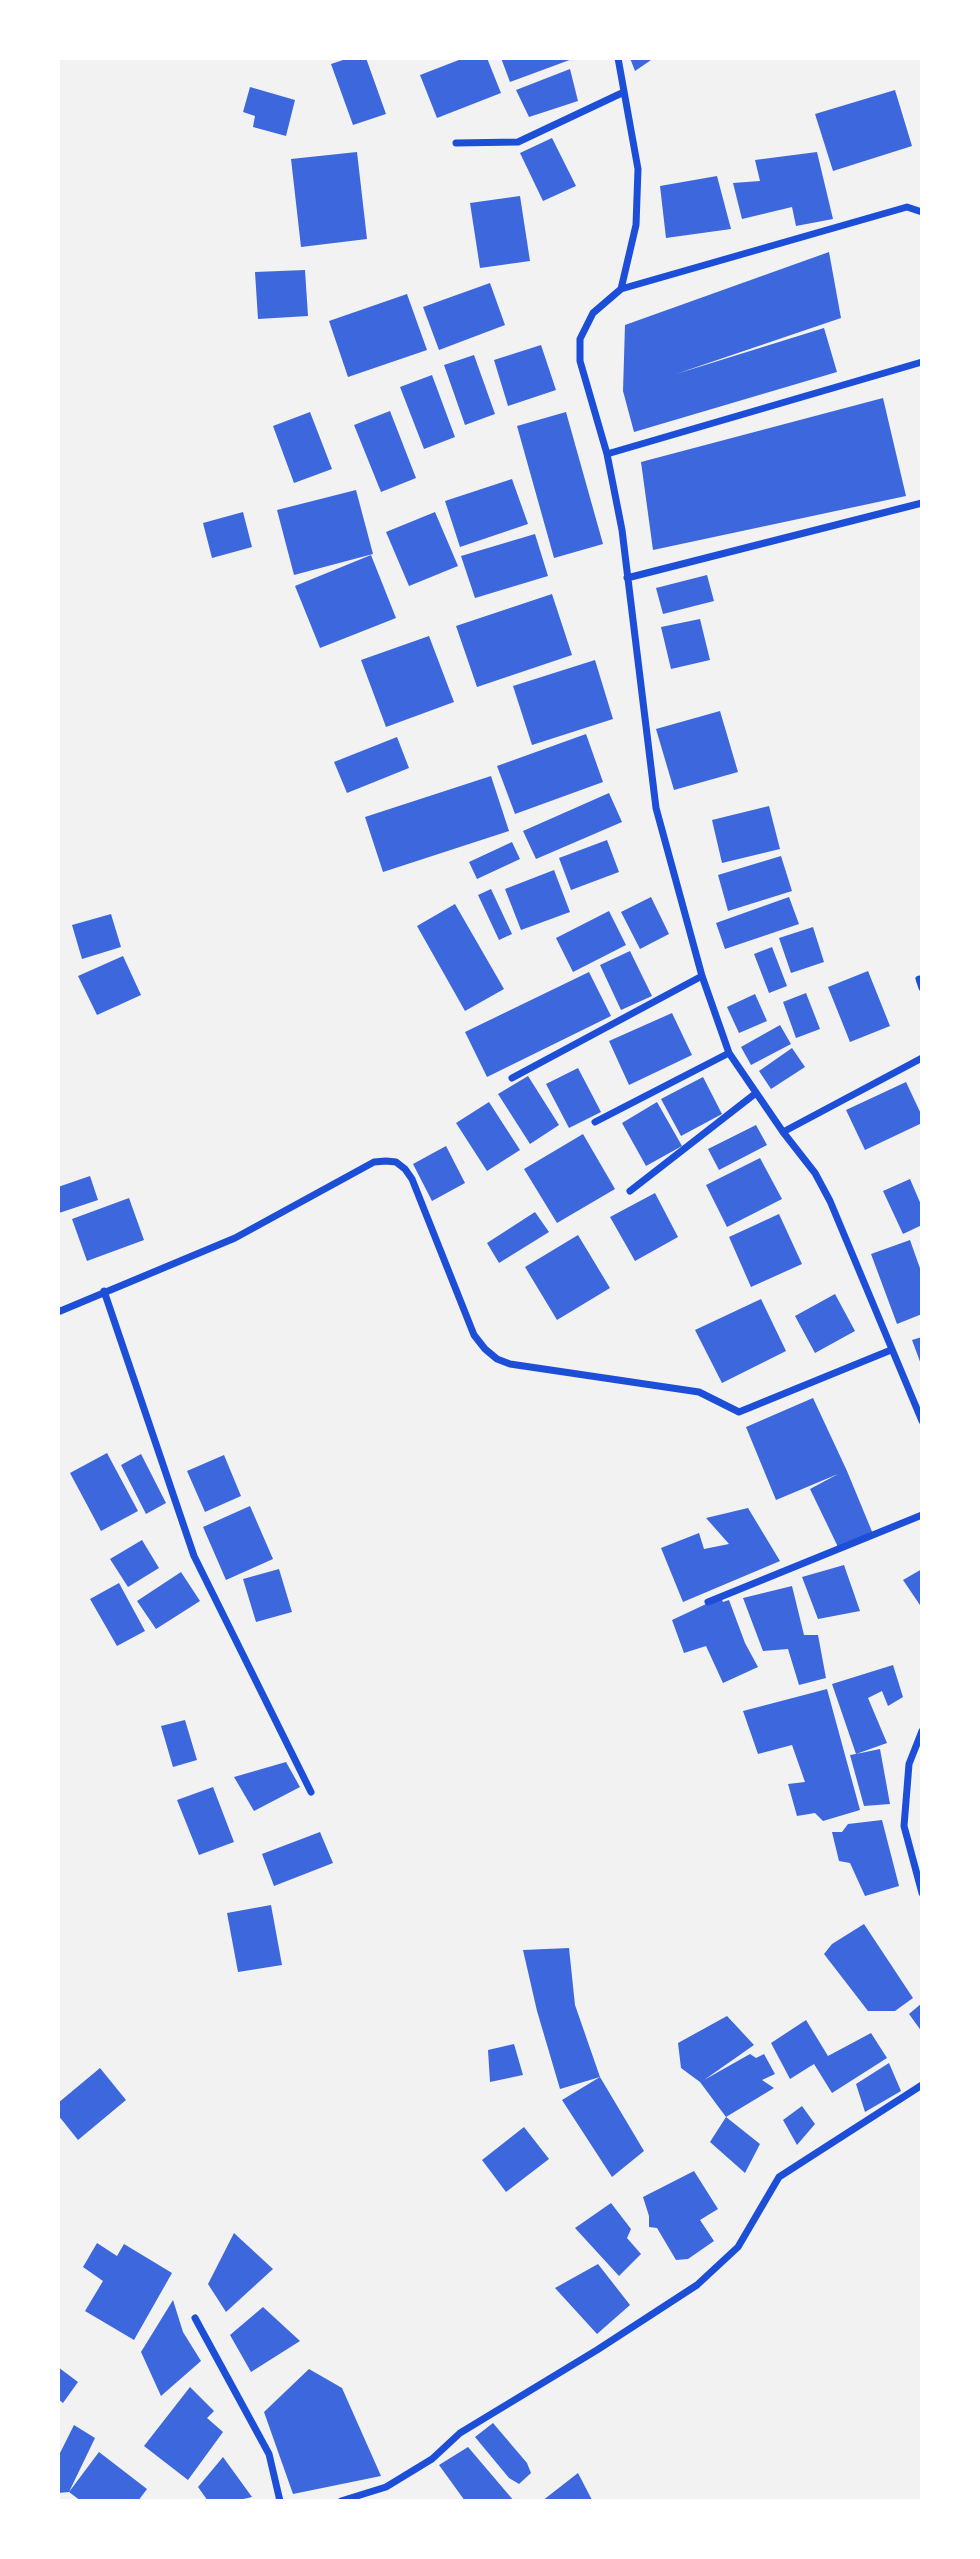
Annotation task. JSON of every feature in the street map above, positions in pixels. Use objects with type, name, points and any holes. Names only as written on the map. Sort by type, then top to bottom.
[{"type":"street","points":[[618,58],[638,169],[636,225],[621,289]]},
{"type":"street","points":[[456,144],[519,142],[624,92]]},
{"type":"street","points":[[922,212],[907,207],[621,289],[593,313],[580,339],[580,361],[607,454],[622,530],[656,808],[702,976],[729,1053],[783,1132],[815,1173],[830,1201],[922,1422]]},
{"type":"street","points":[[607,454],[922,362]]},
{"type":"street","points":[[627,578],[922,503]]},
{"type":"street","points":[[512,1078],[702,976]]},
{"type":"street","points":[[919,979],[922,988]]},
{"type":"street","points":[[595,1122],[729,1053]]},
{"type":"street","points":[[783,1132],[922,1058]]},
{"type":"street","points":[[630,1191],[756,1093]]},
{"type":"street","points":[[58,1312],[235,1238],[374,1162],[386,1161],[396,1162],[412,1179],[474,1335],[496,1359],[699,1392],[738,1412],[891,1350]]},
{"type":"street","points":[[104,1291],[194,1556],[311,1792]]},
{"type":"street","points":[[708,1602],[922,1515]]},
{"type":"street","points":[[922,1731],[909,1763],[904,1826],[922,1893]]},
{"type":"street","points":[[341,2501],[386,2487],[432,2459],[460,2433],[696,2286],[738,2248],[779,2177],[922,2085]]},
{"type":"street","points":[[195,2318],[269,2454],[280,2501]]},
{"type":"building","points":[[349,58],[366,58],[386,114],[353,125],[331,64]]},
{"type":"building","points":[[464,58],[487,58],[501,93],[437,118],[420,75]]},
{"type":"building","points":[[501,58],[575,58],[510,82]]},
{"type":"building","points":[[630,58],[654,58],[635,71]]},
{"type":"building","points":[[570,69],[578,101],[529,117],[516,90]]},
{"type":"building","points":[[250,87],[295,100],[286,136],[253,127],[255,116],[243,112]]},
{"type":"building","points":[[895,90],[912,146],[833,171],[815,114]]},
{"type":"building","points":[[552,138],[576,186],[543,201],[520,153]]},
{"type":"building","points":[[357,152],[367,239],[301,247],[291,159]]},
{"type":"building","points":[[817,152],[833,219],[796,226],[792,207],[742,219],[733,183],[760,181],[755,160]]},
{"type":"building","points":[[717,176],[731,229],[666,238],[660,186]]},
{"type":"building","points":[[520,196],[530,261],[480,268],[470,203]]},
{"type":"building","points":[[829,252],[841,318],[676,374],[824,328],[837,372],[634,432],[623,391],[625,325]]},
{"type":"building","points":[[305,270],[308,316],[258,319],[255,272]]},
{"type":"building","points":[[490,283],[505,325],[439,350],[423,307]]},
{"type":"building","points":[[407,294],[427,350],[348,377],[329,321]]},
{"type":"building","points":[[541,345],[556,390],[508,406],[494,360]]},
{"type":"building","points":[[474,355],[495,414],[465,425],[444,365]]},
{"type":"building","points":[[432,375],[455,437],[424,449],[400,387]]},
{"type":"building","points":[[883,398],[906,496],[653,550],[641,462]]},
{"type":"building","points":[[390,411],[416,478],[381,492],[354,425]]},
{"type":"building","points":[[310,412],[332,469],[294,483],[273,426]]},
{"type":"building","points":[[566,412],[603,544],[554,558],[517,426]]},
{"type":"building","points":[[512,479],[528,524],[460,547],[445,501]]},
{"type":"building","points":[[356,490],[373,554],[294,575],[277,510]]},
{"type":"building","points":[[243,512],[252,547],[212,558],[203,523]]},
{"type":"building","points":[[435,512],[458,566],[409,586],[386,532]]},
{"type":"building","points":[[535,534],[548,576],[475,598],[461,556]]},
{"type":"building","points":[[371,555],[396,618],[320,648],[295,586]]},
{"type":"building","points":[[707,575],[714,601],[663,614],[656,588]]},
{"type":"building","points":[[552,594],[572,655],[477,687],[456,626]]},
{"type":"building","points":[[700,619],[710,660],[671,669],[661,627]]},
{"type":"building","points":[[429,636],[454,702],[386,727],[361,660]]},
{"type":"building","points":[[595,660],[613,719],[532,745],[513,686]]},
{"type":"building","points":[[720,711],[738,772],[674,790],[656,729]]},
{"type":"building","points":[[586,734],[603,782],[515,814],[497,766]]},
{"type":"building","points":[[397,737],[409,768],[347,793],[334,762]]},
{"type":"building","points":[[491,776],[509,831],[383,872],[365,817]]},
{"type":"building","points":[[609,793],[622,822],[536,859],[523,831]]},
{"type":"building","points":[[769,806],[780,849],[722,863],[712,820]]},
{"type":"building","points":[[607,840],[619,872],[571,890],[559,858]]},
{"type":"building","points":[[512,842],[520,859],[477,879],[469,862]]},
{"type":"building","points":[[781,856],[792,891],[728,911],[718,875]]},
{"type":"building","points":[[554,870],[570,912],[521,930],[505,889]]},
{"type":"building","points":[[491,889],[512,934],[499,940],[478,895]]},
{"type":"building","points":[[651,897],[669,934],[640,949],[621,912]]},
{"type":"building","points":[[789,897],[799,924],[725,949],[716,923]]},
{"type":"building","points":[[455,904],[504,989],[465,1011],[417,926]]},
{"type":"building","points":[[609,911],[626,945],[573,972],[556,938]]},
{"type":"building","points":[[111,914],[121,947],[82,959],[72,925]]},
{"type":"building","points":[[813,927],[824,962],[791,973],[779,938]]},
{"type":"building","points":[[772,947],[787,986],[769,993],[754,954]]},
{"type":"building","points":[[630,951],[652,996],[621,1010],[600,965]]},
{"type":"building","points":[[123,956],[141,995],[97,1015],[78,976]]},
{"type":"building","points":[[868,971],[890,1026],[850,1042],[828,987]]},
{"type":"building","points":[[589,972],[611,1016],[487,1077],[465,1032]]},
{"type":"building","points":[[806,993],[820,1029],[796,1038],[783,1002]]},
{"type":"building","points":[[755,994],[767,1021],[739,1033],[727,1007]]},
{"type":"building","points":[[672,1013],[692,1055],[629,1085],[609,1041]]},
{"type":"building","points":[[780,1025],[791,1044],[751,1065],[741,1047]]},
{"type":"building","points":[[792,1048],[805,1067],[771,1089],[759,1071]]},
{"type":"building","points":[[578,1068],[601,1112],[569,1128],[546,1084]]},
{"type":"building","points":[[528,1076],[559,1125],[530,1144],[498,1094]]},
{"type":"building","points":[[703,1077],[722,1114],[681,1136],[661,1099]]},
{"type":"building","points":[[906,1082],[922,1116],[922,1123],[865,1150],[846,1110]]},
{"type":"building","points":[[489,1102],[520,1150],[487,1171],[456,1123]]},
{"type":"building","points":[[657,1102],[682,1146],[646,1166],[622,1123]]},
{"type":"building","points":[[756,1125],[767,1145],[719,1170],[708,1149]]},
{"type":"building","points":[[583,1134],[615,1189],[557,1223],[524,1169]]},
{"type":"building","points":[[446,1146],[465,1183],[432,1201],[413,1164]]},
{"type":"building","points":[[760,1158],[782,1199],[727,1227],[706,1185]]},
{"type":"building","points":[[90,1176],[98,1200],[59,1213],[58,1187]]},
{"type":"building","points":[[910,1179],[922,1207],[922,1225],[903,1234],[883,1191]]},
{"type":"building","points":[[655,1193],[678,1237],[635,1261],[610,1217]]},
{"type":"building","points":[[129,1198],[144,1240],[87,1261],[72,1219]]},
{"type":"building","points":[[535,1212],[549,1232],[499,1263],[487,1243]]},
{"type":"building","points":[[779,1214],[802,1264],[751,1287],[729,1237]]},
{"type":"building","points":[[578,1235],[610,1288],[557,1320],[525,1267]]},
{"type":"building","points":[[910,1240],[922,1274],[922,1314],[897,1324],[871,1254]]},
{"type":"building","points":[[835,1294],[855,1331],[815,1353],[795,1316]]},
{"type":"building","points":[[761,1299],[786,1351],[722,1383],[695,1330]]},
{"type":"building","points":[[922,1337],[922,1367],[912,1340]]},
{"type":"building","points":[[813,1398],[873,1534],[838,1547],[810,1489],[838,1474],[776,1500],[746,1427]]},
{"type":"building","points":[[107,1453],[138,1511],[101,1531],[70,1473]]},
{"type":"building","points":[[141,1454],[166,1503],[146,1514],[121,1465]]},
{"type":"building","points":[[224,1455],[241,1496],[205,1512],[187,1471]]},
{"type":"building","points":[[250,1506],[273,1559],[226,1580],[203,1527]]},
{"type":"building","points":[[748,1508],[780,1561],[683,1602],[661,1548],[699,1533],[704,1549],[729,1544],[706,1518]]},
{"type":"building","points":[[142,1540],[159,1568],[128,1587],[110,1559]]},
{"type":"building","points":[[844,1565],[860,1611],[818,1619],[802,1577]]},
{"type":"building","points":[[279,1569],[292,1612],[256,1622],[243,1579]]},
{"type":"building","points":[[922,1569],[922,1608],[903,1580]]},
{"type":"building","points":[[181,1572],[200,1601],[156,1629],[137,1601]]},
{"type":"building","points":[[119,1583],[145,1631],[117,1646],[90,1599]]},
{"type":"building","points":[[792,1586],[804,1635],[818,1635],[826,1678],[799,1685],[788,1649],[763,1651],[743,1598]]},
{"type":"building","points":[[721,1597],[723,1602],[729,1600],[745,1643],[758,1667],[723,1683],[706,1646],[684,1653],[672,1620]]},
{"type":"building","points":[[893,1665],[903,1697],[888,1706],[882,1691],[868,1698],[887,1743],[856,1754],[832,1684]]},
{"type":"building","points":[[827,1689],[860,1810],[823,1821],[815,1813],[797,1816],[788,1784],[805,1782],[792,1745],[758,1754],[743,1711]]},
{"type":"building","points":[[185,1720],[197,1760],[173,1767],[161,1726]]},
{"type":"building","points":[[880,1749],[890,1804],[864,1806],[850,1755]]},
{"type":"building","points":[[286,1762],[300,1787],[254,1811],[234,1777]]},
{"type":"building","points":[[213,1787],[234,1842],[199,1855],[177,1800]]},
{"type":"building","points":[[882,1820],[899,1886],[865,1896],[850,1863],[839,1861],[832,1832],[842,1832],[848,1824]]},
{"type":"building","points":[[320,1832],[333,1863],[274,1886],[262,1854]]},
{"type":"building","points":[[271,1905],[282,1965],[238,1972],[227,1913]]},
{"type":"building","points":[[864,1924],[913,1998],[895,2011],[868,2011],[824,1954],[832,1944]]},
{"type":"building","points":[[569,1948],[575,2005],[600,2077],[560,2089],[537,2011],[523,1950]]},
{"type":"building","points":[[922,2003],[922,2032],[909,2014]]},
{"type":"building","points":[[727,2016],[754,2045],[704,2080],[750,2054],[756,2058],[764,2054],[775,2074],[762,2080],[774,2088],[726,2117],[700,2082],[681,2068],[678,2043]]},
{"type":"building","points":[[806,2020],[828,2056],[871,2033],[887,2058],[832,2093],[814,2064],[790,2079],[771,2043]]},
{"type":"building","points":[[514,2044],[523,2075],[490,2082],[488,2050]]},
{"type":"building","points":[[889,2063],[901,2091],[865,2112],[856,2084]]},
{"type":"building","points":[[100,2068],[126,2100],[78,2140],[58,2115],[58,2103]]},
{"type":"building","points":[[600,2077],[644,2151],[612,2177],[562,2100]]},
{"type":"building","points":[[802,2106],[815,2124],[797,2145],[783,2120]]},
{"type":"building","points":[[726,2117],[760,2144],[745,2173],[710,2142]]},
{"type":"building","points":[[524,2127],[549,2159],[506,2192],[482,2160]]},
{"type":"building","points":[[694,2171],[718,2209],[700,2220],[714,2241],[688,2259],[676,2260],[657,2228],[649,2227],[649,2216],[643,2197]]},
{"type":"building","points":[[611,2203],[631,2229],[627,2238],[641,2254],[619,2276],[575,2228]]},
{"type":"building","points":[[234,2233],[273,2269],[226,2312],[208,2284]]},
{"type":"building","points":[[97,2243],[117,2256],[124,2244],[172,2273],[134,2340],[85,2311],[103,2281],[83,2267]]},
{"type":"building","points":[[598,2264],[630,2305],[597,2334],[555,2288]]},
{"type":"building","points":[[173,2300],[183,2332],[201,2361],[161,2396],[141,2352]]},
{"type":"building","points":[[263,2307],[300,2341],[251,2372],[230,2335]]},
{"type":"building","points":[[58,2367],[78,2382],[63,2403],[58,2399]]},
{"type":"building","points":[[309,2369],[342,2388],[381,2476],[293,2494],[264,2412]]},
{"type":"building","points":[[190,2387],[214,2411],[207,2418],[223,2432],[188,2480],[144,2446]]},
{"type":"building","points":[[493,2423],[527,2463],[531,2473],[519,2484],[509,2478],[475,2437]]},
{"type":"building","points":[[74,2425],[95,2438],[69,2492],[58,2493],[58,2457]]},
{"type":"building","points":[[468,2447],[514,2501],[465,2501],[439,2465]]},
{"type":"building","points":[[99,2452],[147,2489],[138,2501],[81,2501],[69,2492]]},
{"type":"building","points":[[223,2457],[252,2497],[235,2501],[208,2501],[198,2487]]},
{"type":"building","points":[[578,2473],[592,2500],[542,2501]]}]
